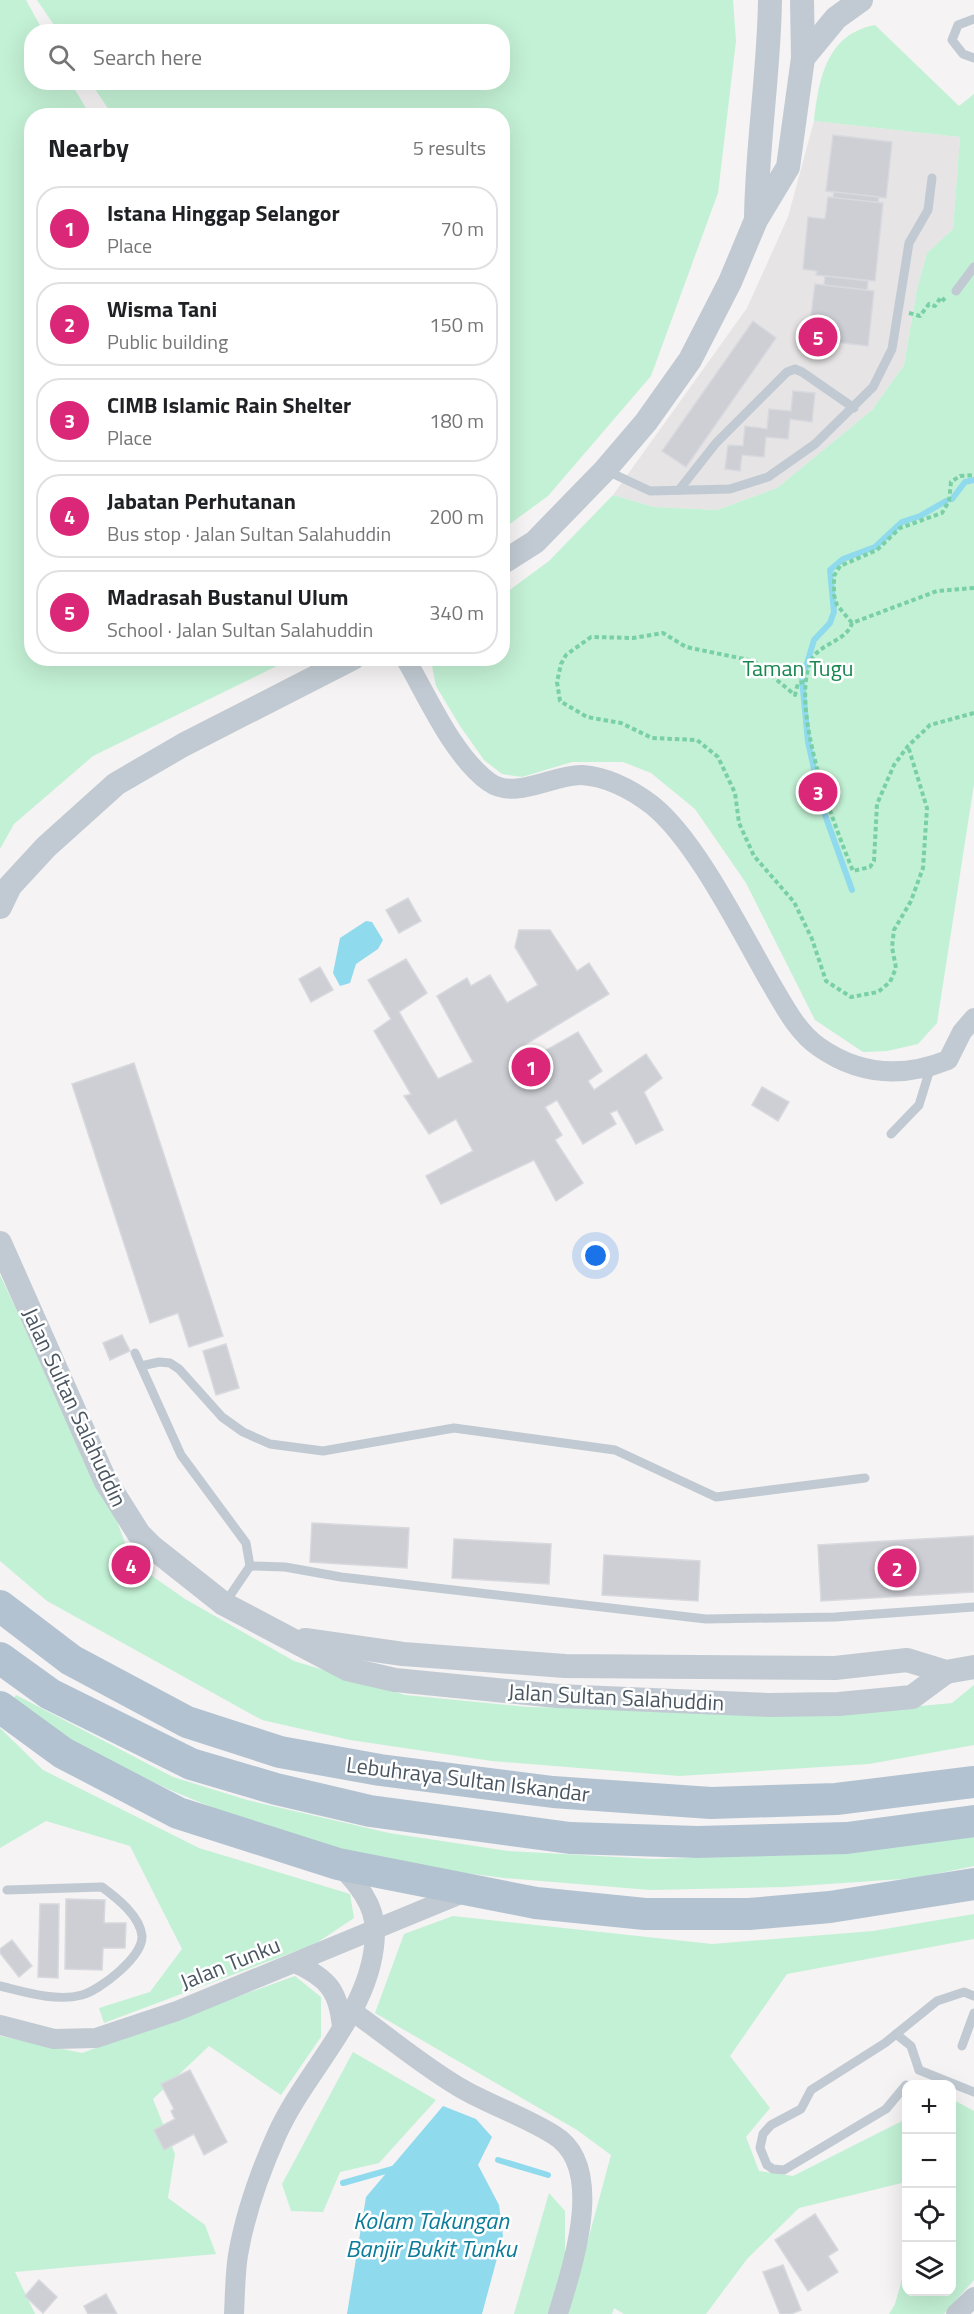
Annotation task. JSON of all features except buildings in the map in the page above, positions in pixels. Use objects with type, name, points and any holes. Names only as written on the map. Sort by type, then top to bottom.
[{"type":"main road","name":"Lebuhraya Sultan Iskandar","points":[[0,1606],[71,1660],[187,1722],[280,1752],[380,1770],[553,1792],[711,1803],[836,1799],[974,1782]]},
{"type":"main road","name":"Lebuhraya Sultan Iskandar","points":[[0,1658],[50,1694],[191,1764],[276,1789],[370,1811],[570,1838],[698,1842],[847,1838],[974,1821]]},
{"type":"main road","points":[[0,1707],[63,1753],[178,1813],[338,1864],[536,1903],[645,1914],[749,1914],[830,1907],[974,1884]]},
{"type":"street","points":[[756,220],[757,157],[768,80],[770,0],[778,0]]},
{"type":"street","points":[[510,558],[536,542],[605,470],[646,422],[690,360],[730,282],[756,220],[788,167],[803,58],[802,0]]},
{"type":"street","points":[[803,58],[836,18],[861,0]]},
{"type":"street","points":[[0,907],[10,886],[46,847],[116,784],[183,745],[336,666]]},
{"type":"street","points":[[410,666],[467,760],[491,783],[510,789],[580,775],[603,778],[633,790],[663,814],[692,852],[790,1017],[818,1047],[857,1067],[884,1072],[893,1073],[931,1066],[948,1060],[962,1032],[974,1017]]},
{"type":"street","name":"Jalan Sultan Salahuddin","points":[[0,1243],[105,1480],[123,1512],[152,1547],[224,1604],[347,1669],[395,1680],[557,1696],[769,1705],[839,1704],[912,1697],[946,1672],[974,1667]]},
{"type":"street","name":"Jalan Sultan Salahuddin","points":[[288,1637],[403,1654],[565,1666],[835,1668],[907,1660],[946,1672]]},
{"type":"street","points":[[234,2314],[238,2255],[264,2165],[287,2112],[347,2019],[370,1962],[375,1930],[365,1896],[338,1864]]},
{"type":"street","name":"Jalan Tunku","points":[[0,2025],[54,2039],[96,2038],[177,2011],[471,1890]]},
{"type":"street","points":[[295,1963],[315,1972],[331,1987],[347,2019],[462,2089],[556,2136],[572,2153],[581,2177],[582,2214],[558,2314]]},
{"type":"street","points":[[956,2314],[974,2297]]},
{"type":"lane","points":[[974,19],[958,25],[952,40],[963,54],[974,58]]},
{"type":"lane","points":[[605,470],[650,490],[730,489],[768,477],[815,444],[873,387],[892,349],[909,243],[928,210],[932,178]]},
{"type":"lane","points":[[956,291],[974,267]]},
{"type":"lane","points":[[679,490],[716,443],[787,372],[795,369],[802,372],[854,408]]},
{"type":"lane","points":[[891,1134],[919,1105],[931,1066]]},
{"type":"lane","points":[[135,1353],[181,1455],[246,1543],[250,1566],[224,1604]]},
{"type":"lane","points":[[141,1366],[159,1362],[179,1369],[222,1417],[243,1432],[270,1444],[323,1451],[454,1428],[615,1450],[716,1497],[865,1478]]},
{"type":"lane","points":[[250,1566],[285,1567],[341,1577],[706,1619],[835,1617],[974,1607]]},
{"type":"lane","points":[[0,1986],[47,1996],[81,1995],[102,1986],[117,1973],[138,1951],[142,1936],[132,1915],[102,1887],[7,1890]]},
{"type":"lane","points":[[902,2091],[886,2109],[784,2170],[773,2169],[766,2165],[759,2148],[763,2134],[771,2125],[801,2109],[811,2090],[896,2034],[937,2001],[964,1992],[974,1996]]},
{"type":"lane","points":[[962,2046],[974,2013]]},
{"type":"lane","points":[[896,2034],[911,2046],[919,2070],[974,2092]]},
{"type":"lane","points":[[911,2080],[919,2070]]},
{"type":"path","points":[[899,312],[921,316],[929,304],[935,306],[941,297],[946,302],[956,291]]},
{"type":"path","points":[[852,623],[837,605],[834,595],[834,576],[840,566],[877,550],[900,528],[942,513],[949,501],[951,482],[960,476],[974,476]]},
{"type":"path","points":[[908,746],[927,808],[923,868],[910,901],[894,930],[892,947],[896,968],[890,982],[878,992],[851,997],[826,981],[812,939],[794,902],[754,856],[739,823],[735,793],[718,757],[697,740],[652,738],[621,723],[587,717],[560,701],[557,682],[566,655],[591,637],[633,638],[663,633],[686,647],[754,661],[795,695],[810,660],[817,651],[848,631],[852,623],[937,591],[974,588]]},
{"type":"path","points":[[802,682],[829,813],[853,871],[870,867],[874,861],[878,804],[894,765],[908,746],[930,725],[974,713]]},
{"type":"shaded area","points":[[814,121],[960,137],[953,229],[927,253],[917,289],[904,365],[872,410],[777,488],[717,510],[654,507],[613,495],[747,308],[788,217]]},
{"type":"green space","points":[[0,0],[26,0],[39,24],[24,24],[24,90],[75,90],[86,108],[24,108],[24,666],[277,666],[93,756],[14,824],[0,849]]},
{"type":"green space","points":[[37,0],[733,0],[736,41],[718,193],[651,376],[548,496],[510,524],[510,108],[108,108],[96,90],[510,90],[510,24],[53,24]]},
{"type":"green space","name":"Taman Tugu","points":[[875,25],[959,106],[974,94],[974,784],[937,1023],[918,1044],[887,1051],[863,1052],[815,1020],[746,883],[695,809],[651,773],[623,762],[572,762],[522,777],[502,774],[484,760],[460,726],[436,686],[432,666],[510,666],[510,590],[549,561],[613,495],[654,507],[717,510],[777,488],[872,410],[904,365],[917,289],[927,253],[953,229],[960,137],[814,121],[819,89],[828,60],[846,38],[859,30]]},
{"type":"green space","points":[[0,1275],[116,1519],[127,1548],[142,1569],[185,1599],[294,1661],[405,1695],[528,1707],[838,1714],[952,1703],[974,1685],[974,1745],[869,1764],[679,1776],[492,1761],[350,1740],[262,1720],[47,1601],[0,1561]]},
{"type":"green space","points":[[16,1695],[173,1777],[247,1800],[389,1833],[508,1851],[653,1859],[786,1855],[974,1834],[974,1866],[916,1878],[785,1887],[650,1890],[504,1878],[380,1862],[242,1820],[168,1789],[85,1750],[13,1699]]},
{"type":"green space","points":[[0,1728],[43,1770],[199,1848],[350,1894],[354,1918],[315,1944],[104,2023],[99,2008],[150,1992],[182,1949],[130,1846],[46,1821],[0,1848]]},
{"type":"green space","points":[[974,1914],[974,1939],[787,1974],[730,2056],[770,2108],[746,2137],[759,2171],[793,2176],[902,2121],[902,2183],[799,2208],[747,2259],[706,2314],[624,2314],[614,2308],[612,2314],[568,2314],[611,2155],[577,2130],[375,2013],[404,1934],[453,1916],[712,1944],[873,1931]]},
{"type":"green space","points":[[295,1976],[321,1997],[321,2037],[281,2095],[209,2046],[153,2099],[175,2154],[168,2198],[205,2225],[216,2254],[15,2272],[35,2314],[0,2314],[0,2036],[82,2053]]},
{"type":"green space","points":[[353,2052],[436,2100],[379,2163],[340,2172],[323,2212],[291,2211],[282,2184]]},
{"type":"green space","points":[[956,2101],[974,2111],[974,2280],[944,2314],[889,2314],[895,2304],[902,2279],[902,2296],[956,2296]]},
{"type":"green space","points":[[549,2193],[565,2211],[565,2282],[554,2314],[514,2314]]},
{"type":"water","points":[[366,921],[372,922],[383,940],[378,949],[356,964],[350,983],[340,986],[333,973],[340,938]]},
{"type":"water","name":"Kolam Takungan Banjir Bukit Tunku","points":[[443,2106],[476,2119],[492,2137],[478,2165],[499,2205],[503,2236],[482,2314],[347,2314],[366,2197]]},
{"type":"waterway","points":[[952,499],[965,482],[974,480]]},
{"type":"waterway","points":[[852,890],[820,801],[813,798],[811,788],[817,782],[808,742],[802,680],[814,640],[830,623],[834,612],[830,570],[843,559],[875,547],[902,522],[920,516],[946,501]]},
{"type":"waterway","points":[[498,2160],[548,2175]]},
{"type":"waterway","points":[[343,2183],[396,2168]]},
{"type":"place","name":"Madrasah Bustanul Ulum","points":[[818,337]]},
{"type":"place","name":"CIMB Islamic Rain Shelter","points":[[818,792]]},
{"type":"place","name":"Istana Hinggap Selangor","points":[[531,1067]]},
{"type":"place","name":"Jabatan Perhutanan","points":[[131,1565]]},
{"type":"place","name":"Wisma Tani","points":[[897,1568]]}]
